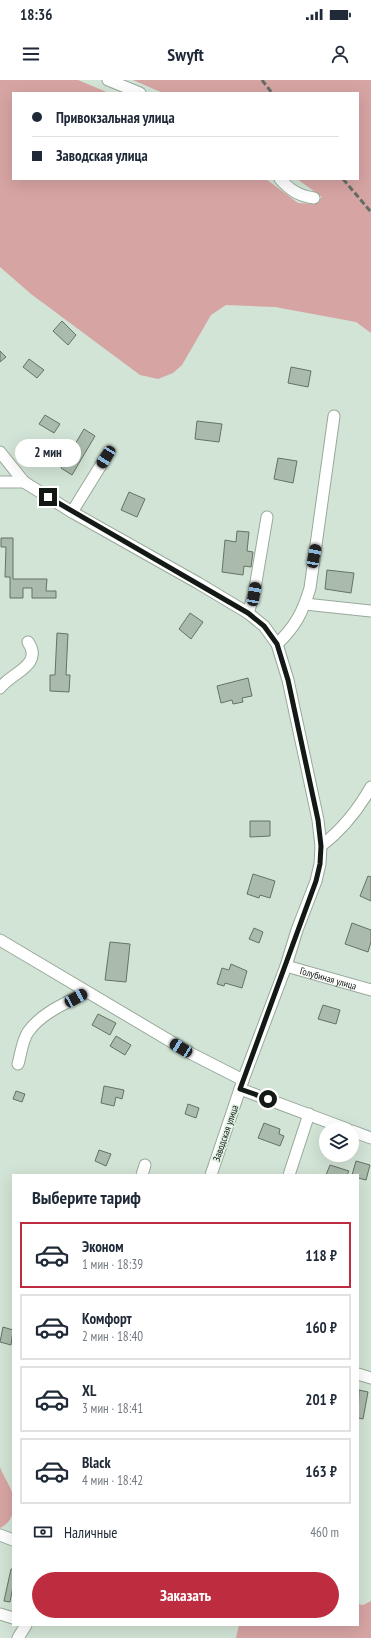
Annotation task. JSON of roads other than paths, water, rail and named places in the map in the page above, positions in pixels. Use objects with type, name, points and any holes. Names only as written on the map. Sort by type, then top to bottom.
[{"type":"street","points":[[108,80],[138,92]]},
{"type":"street","points":[[281,180],[290,189],[302,196],[314,198]]},
{"type":"street","points":[[277,644],[290,632],[305,604],[310,588],[334,416]]},
{"type":"street","points":[[0,452],[24,482]]},
{"type":"street","points":[[72,512],[106,457]]},
{"type":"street","points":[[0,482],[24,482]]},
{"type":"street","name":"Заводская улица","points":[[24,482],[72,512],[248,613],[264,626],[277,644],[288,680],[318,820],[321,846],[320,864],[316,881],[297,930],[286,966],[242,1085],[211,1174]]},
{"type":"street","points":[[248,613],[254,594],[267,517]]},
{"type":"street","points":[[305,604],[371,611]]},
{"type":"street","points":[[0,688],[4,683],[28,665],[32,657],[33,649],[28,642]]},
{"type":"street","points":[[321,846],[358,810],[371,787]]},
{"type":"street","points":[[0,940],[242,1085],[329,1122]]},
{"type":"street","name":"Голубиная улица","points":[[286,966],[371,990]]},
{"type":"street","points":[[18,1064],[24,1040],[34,1025],[43,1016],[87,992]]},
{"type":"street","points":[[289,1174],[309,1114]]},
{"type":"street","points":[[359,1134],[371,1138]]},
{"type":"street","points":[[359,1374],[371,1378]]},
{"type":"street","points":[[0,1535],[12,1540]]},
{"type":"street","points":[[0,1614],[12,1618]]},
{"type":"street","points":[[18,1638],[25,1626]]},
{"type":"railway","points":[[262,80],[271,92]]},
{"type":"railway","points":[[344,180],[371,212]]}]
